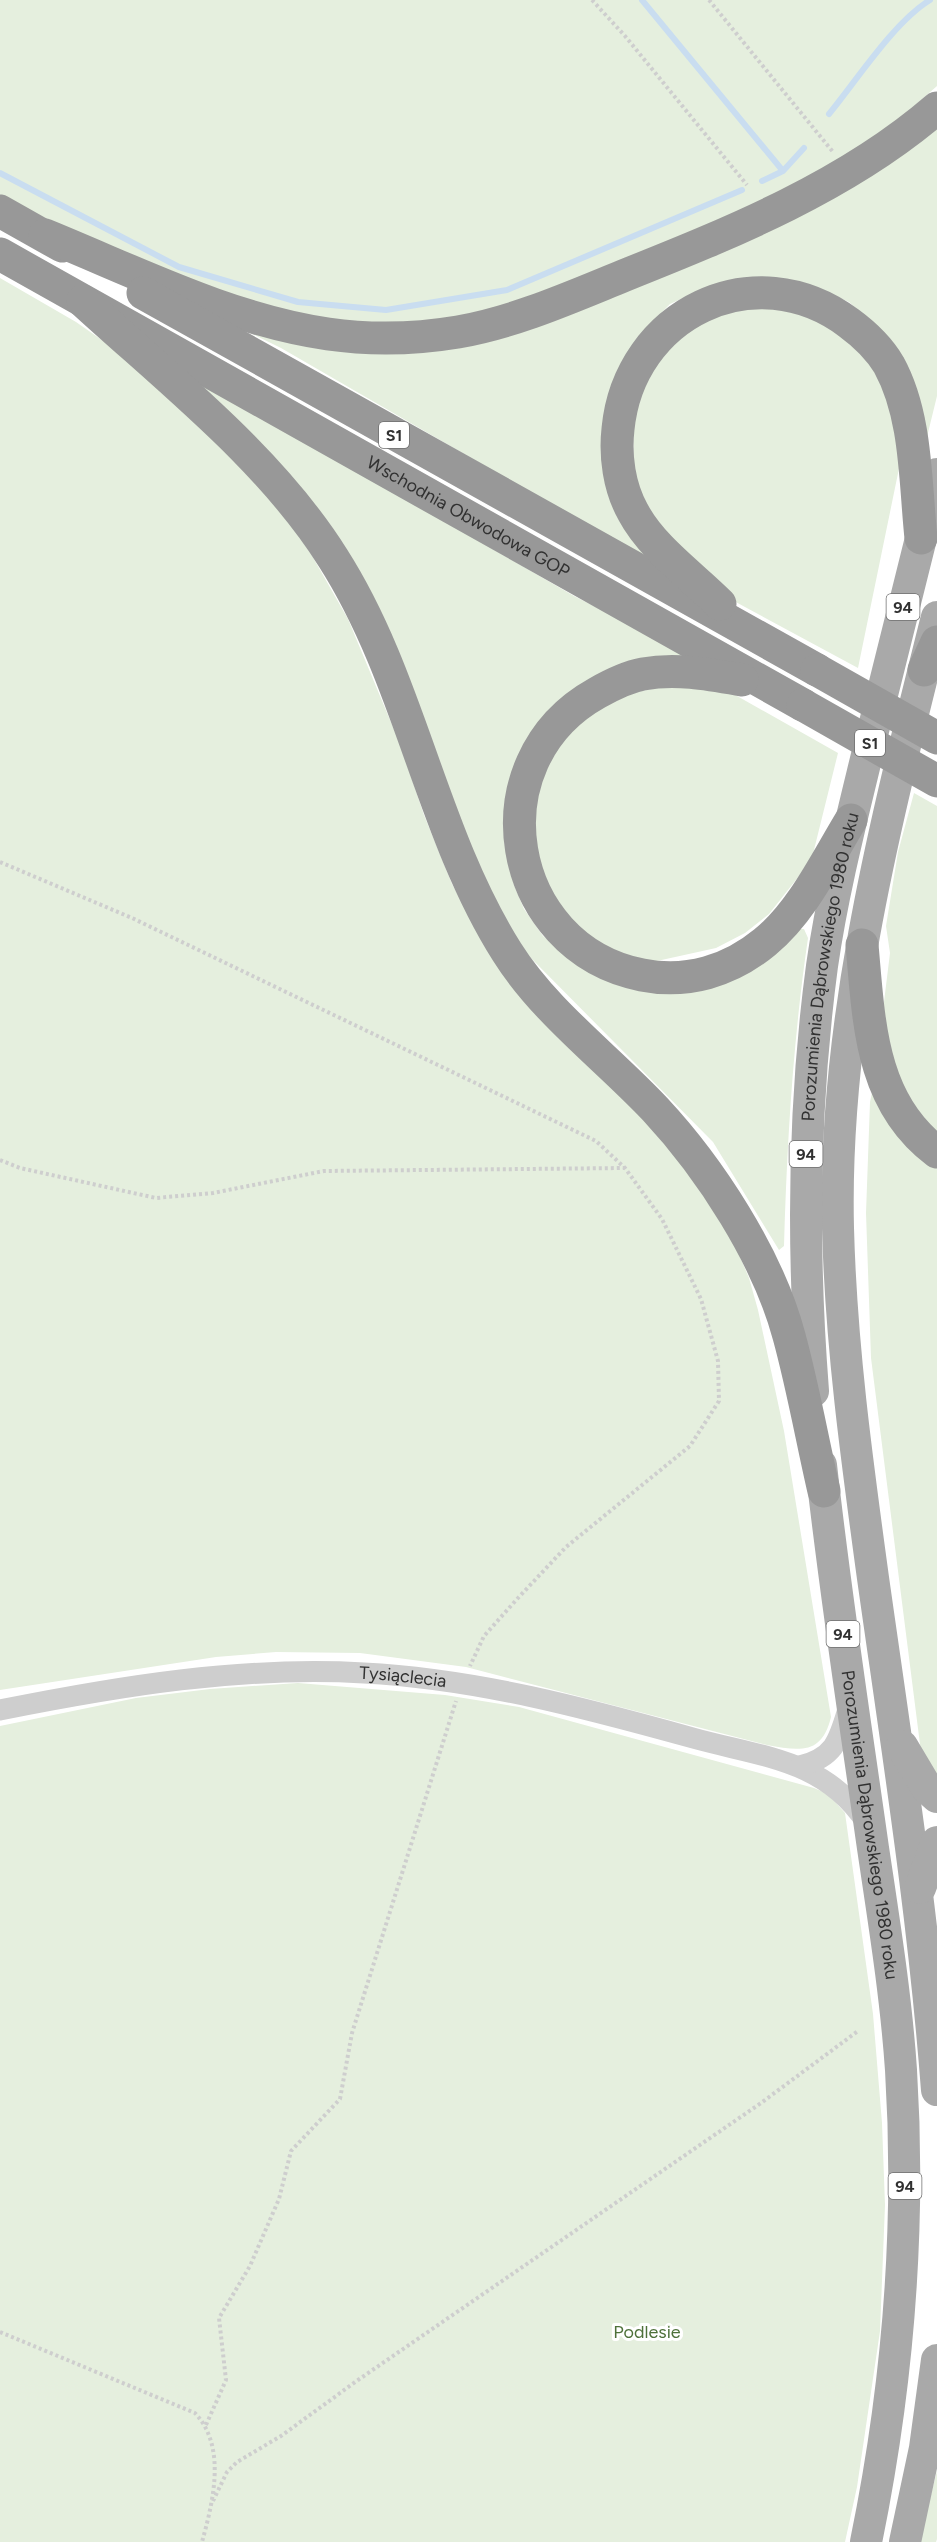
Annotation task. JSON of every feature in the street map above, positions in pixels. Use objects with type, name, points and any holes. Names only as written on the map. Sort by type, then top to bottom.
[{"type":"highway","points":[[45,235],[227,308],[275,323],[328,334],[425,335],[491,325],[546,308],[668,258],[801,199],[887,149],[937,108]]},
{"type":"highway","name":"Wschodnia Obwodowa GOP","points":[[0,211],[225,340],[937,738]]},
{"type":"highway","name":"Wschodnia Obwodowa GOP","points":[[0,254],[937,781]]},
{"type":"highway","points":[[746,631],[645,530],[633,512],[623,490],[618,463],[616,442],[621,408],[631,378],[642,356],[670,326],[702,305],[741,293],[794,297],[834,312],[865,336],[888,364],[904,399],[921,538]]},
{"type":"highway","points":[[83,301],[240,446],[310,526],[334,559],[388,668],[460,864],[500,941],[532,985],[654,1108],[690,1149],[741,1226],[789,1333],[824,1491]]},
{"type":"highway","points":[[764,684],[689,672],[669,671],[640,674],[604,689],[566,715],[539,751],[530,770],[520,806],[519,834],[523,863],[539,904],[552,923],[590,957],[625,971],[661,977],[692,977],[732,965],[767,941],[786,922],[851,820]]},
{"type":"highway","points":[[862,945],[870,1030],[880,1070],[903,1120],[920,1140],[937,1152]]},
{"type":"main road","name":"Porozumienia Dąbrowskiego 1980 roku","points":[[866,2542],[891,2404],[905,2203],[899,2056],[893,1985],[814,1411],[805,1274],[805,1166],[811,1062],[823,963],[851,820],[937,474]]},
{"type":"main road","name":"Porozumienia Dąbrowskiego 1980 roku","points":[[937,617],[930,656],[890,807],[862,945],[847,1047],[838,1224],[849,1401],[918,1895],[937,2090]]},
{"type":"main road","points":[[896,1735],[927,1788],[937,1797]]},
{"type":"main road","points":[[918,1895],[937,1842]]},
{"type":"main road","points":[[905,2542],[925,2448],[937,2360]]},
{"type":"street","name":"Tysiąclecia","points":[[0,1710],[136,1684],[248,1673],[364,1673],[462,1683],[599,1712],[800,1766],[840,1790],[855,1806],[870,1829]]},
{"type":"street","points":[[800,1766],[826,1756],[834,1748],[852,1696]]},
{"type":"path","points":[[591,0],[625,36],[747,184]]},
{"type":"path","points":[[709,0],[826,140],[846,173]]},
{"type":"path","points":[[0,862],[132,918],[324,1013],[548,1116],[596,1141],[625,1168],[662,1219],[701,1299],[718,1361],[719,1401],[690,1446],[566,1547],[483,1636],[462,1683],[352,2033],[340,2099],[291,2151],[279,2199],[271,2218],[250,2266],[219,2318],[226,2380],[206,2425]]},
{"type":"path","points":[[0,1160],[20,1168],[156,1198],[213,1193],[324,1171],[625,1168]]},
{"type":"path","points":[[201,2542],[213,2500],[227,2472],[237,2462],[281,2436],[367,2373],[761,2103],[858,2031]]},
{"type":"path","points":[[0,2332],[195,2413],[206,2425],[214,2455],[213,2500]]},
{"type":"green space","points":[[0,0],[937,0],[937,86],[886,131],[810,180],[597,274],[461,319],[379,328],[238,304],[0,198]]},
{"type":"green space","points":[[937,125],[937,396],[925,445],[885,334],[849,302],[822,290],[698,291],[670,304],[637,338],[621,363],[604,422],[668,572],[281,348],[230,323],[450,344]]},
{"type":"green space","points":[[0,278],[76,322],[122,354],[229,452],[281,510],[311,554],[348,619],[400,744],[424,815],[452,884],[480,935],[654,1126],[730,1233],[749,1278],[758,1310],[784,1431],[831,1717],[822,1738],[808,1748],[767,1745],[466,1667],[360,1653],[276,1652],[216,1657],[0,1690]]},
{"type":"green space","points":[[747,304],[816,314],[884,375],[903,449],[858,668],[732,600],[689,565],[634,494],[633,400],[679,329]]},
{"type":"green space","points":[[178,367],[574,596],[689,654],[607,674],[507,803],[504,841],[514,885],[524,909],[543,936],[593,975],[642,989],[793,929],[804,929],[808,938],[798,1015],[792,1092],[784,1246],[779,1250],[713,1142],[521,948],[487,899],[393,647]]},
{"type":"green space","points":[[679,683],[730,692],[838,753],[813,854],[769,914],[745,933],[716,948],[657,961],[628,960],[582,936],[535,871],[534,798],[564,731],[614,697]]},
{"type":"green space","points":[[914,793],[937,806],[937,1135],[918,1116],[890,1062],[883,1010],[890,953],[886,926],[898,852]]},
{"type":"green space","points":[[873,1088],[937,1165],[937,1785],[922,1760],[871,1358],[866,1213],[870,1102]]},
{"type":"green space","name":"Podlesie","points":[[298,1683],[445,1695],[519,1707],[814,1788],[828,1794],[845,1813],[873,2014],[882,2123],[885,2205],[880,2331],[857,2487],[845,2542],[0,2542],[0,1726],[136,1698],[210,1689]]},
{"type":"green space","points":[[937,2471],[937,2539],[936,2542],[919,2542]]},
{"type":"waterway","points":[[642,0],[783,171],[804,148]]},
{"type":"waterway","points":[[829,114],[876,52],[903,22],[930,0]]},
{"type":"waterway","points":[[762,181],[783,171]]},
{"type":"waterway","points":[[0,173],[179,267],[298,302],[386,310],[507,290],[742,190]]}]
